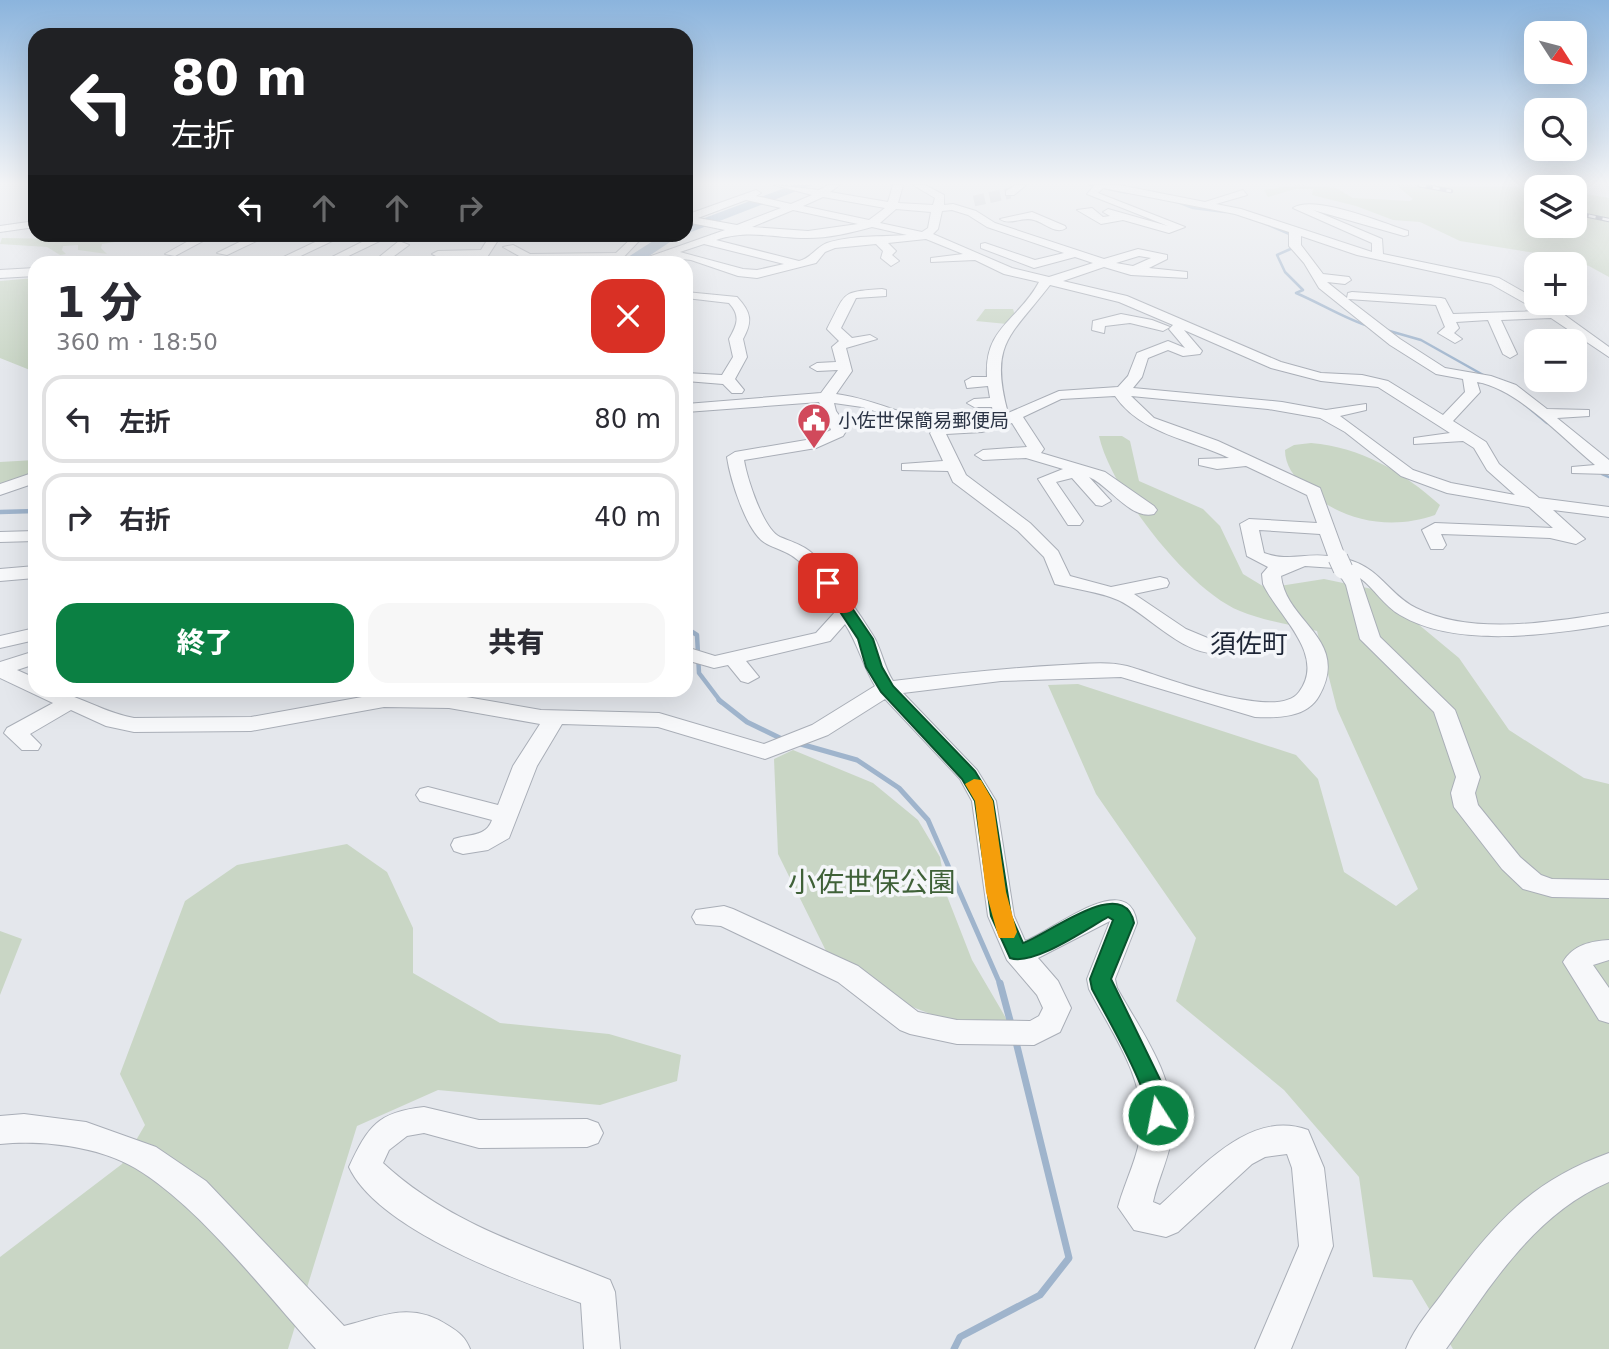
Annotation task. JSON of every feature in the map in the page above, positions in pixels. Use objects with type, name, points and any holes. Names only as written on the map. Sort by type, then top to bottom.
[{"type":"street","points":[[171,254],[183,248]]},
{"type":"street","points":[[223,253],[234,248]]},
{"type":"street","points":[[292,256],[311,248]]},
{"type":"street","points":[[341,256],[358,248]]},
{"type":"street","points":[[659,256],[684,248]]},
{"type":"street","points":[[735,248],[801,265]]},
{"type":"street","points":[[693,288],[712,263],[753,248]]},
{"type":"street","points":[[772,257],[789,248]]},
{"type":"street","points":[[693,259],[757,274],[812,261],[825,248]]},
{"type":"street","points":[[887,248],[890,251],[885,256],[893,261],[891,262]]},
{"type":"street","points":[[960,248],[1027,276],[1110,295],[1179,327],[1276,365],[1321,377],[1383,384],[1485,450],[1493,467],[1504,478],[1576,539],[1550,533],[1435,528],[1431,530],[1437,545]]},
{"type":"street","points":[[990,248],[1034,264],[1083,252],[1116,248],[1163,257],[1131,271]]},
{"type":"street","points":[[1027,276],[1027,272],[992,259],[1031,248]]},
{"type":"street","points":[[1061,248],[1083,252]]},
{"type":"street","points":[[1075,248],[1102,263],[1131,271],[1183,275]]},
{"type":"street","points":[[1297,248],[1310,261],[1317,277],[1395,342],[1434,368],[1511,388],[1609,469]]},
{"type":"street","points":[[1352,248],[1380,257]]},
{"type":"street","points":[[1379,248],[1380,257],[1376,268],[1455,284],[1466,273],[1510,287],[1524,296]]},
{"type":"street","points":[[1028,453],[1036,449],[1010,421],[996,392],[993,358],[998,340],[1049,281],[1136,253]]},
{"type":"street","points":[[438,254],[460,256]]},
{"type":"street","points":[[665,254],[675,256]]},
{"type":"street","points":[[941,261],[978,256]]},
{"type":"street","points":[[0,274],[28,272]]},
{"type":"street","points":[[1317,277],[1345,280]]},
{"type":"street","points":[[705,917],[724,916],[848,974],[910,1022],[957,1032],[1028,1032],[1050,1024],[1057,1008],[1048,989],[1017,953],[1001,916],[984,801],[969,775],[887,688],[874,667],[865,639],[845,612],[840,598],[812,563],[791,545],[772,540],[761,529],[734,463],[735,457],[830,439],[840,428],[828,411],[826,397],[845,371],[839,347],[824,330],[827,324],[837,322],[852,295],[882,293]]},
{"type":"street","points":[[693,296],[728,298],[743,311],[744,325],[736,339],[740,357],[727,380]]},
{"type":"street","points":[[1352,296],[1441,302],[1452,328],[1445,333],[1455,340]]},
{"type":"street","points":[[1449,318],[1534,315]]},
{"type":"street","points":[[1555,315],[1609,354]]},
{"type":"street","points":[[1493,317],[1510,354]]},
{"type":"street","points":[[1099,330],[1098,324],[1109,320],[1136,320],[1179,327],[1195,351],[1183,352],[1168,345],[1142,356],[1135,377],[1121,393]]},
{"type":"street","points":[[836,343],[870,339]]},
{"type":"street","points":[[817,367],[844,366]]},
{"type":"street","points":[[1442,422],[1454,414],[1473,392],[1469,387],[1470,376]]},
{"type":"street","points":[[693,378],[727,380],[747,402]]},
{"type":"street","points":[[973,393],[996,392]]},
{"type":"street","points":[[1121,393],[1134,411],[1156,425],[1209,443],[1314,492],[1325,529],[1340,563],[1355,584],[1370,639],[1444,710],[1468,776],[1464,793],[1466,807],[1511,863],[1532,882],[1552,888],[1609,889]]},
{"type":"street","points":[[693,407],[826,397],[869,404],[944,427],[970,429],[1010,421],[1056,396],[1121,393],[1280,406],[1326,415],[1348,424],[1407,474],[1447,486],[1609,512]]},
{"type":"street","points":[[1326,415],[1361,407]]},
{"type":"street","points":[[1545,414],[1584,413]]},
{"type":"street","points":[[944,427],[938,433],[951,466],[959,478],[1024,527],[1052,555],[1062,580],[1125,596],[1179,634],[1215,648]]},
{"type":"street","points":[[1420,441],[1465,436]]},
{"type":"street","points":[[983,455],[1028,453],[1057,464],[1070,467],[1077,465],[1110,481],[1136,507],[1148,510]]},
{"type":"street","points":[[1205,462],[1217,464],[1248,461]]},
{"type":"street","points":[[908,467],[951,466]]},
{"type":"street","points":[[1070,467],[1102,501]]},
{"type":"street","points":[[1070,467],[1067,474],[1046,480],[1074,521]]},
{"type":"street","points":[[1578,470],[1609,469]]},
{"type":"street","points":[[1504,478],[1523,476]]},
{"type":"street","points":[[0,490],[28,480]]},
{"type":"street","points":[[1325,529],[1249,524],[1256,556],[1280,565],[1318,561],[1358,569],[1370,576],[1407,611],[1446,624],[1493,630],[1609,619]]},
{"type":"street","points":[[0,537],[28,536]]},
{"type":"street","points":[[58,697],[114,721],[166,726],[251,724],[384,700],[449,701],[555,718],[659,720],[765,752],[793,742],[887,688],[1000,675],[1097,670],[1149,678],[1255,710],[1294,707],[1307,698],[1316,681],[1318,658],[1306,634],[1272,584],[1271,574],[1280,565]]},
{"type":"street","points":[[0,575],[28,573]]},
{"type":"street","points":[[1112,592],[1160,583]]},
{"type":"street","points":[[0,588],[28,586]]},
{"type":"street","points":[[695,656],[733,658],[823,637],[845,612]]},
{"type":"street","points":[[0,642],[28,636]]},
{"type":"street","points":[[733,658],[748,677]]},
{"type":"street","points":[[0,670],[28,660]]},
{"type":"street","points":[[0,670],[28,683]]},
{"type":"street","points":[[30,745],[15,733],[70,702]]},
{"type":"street","points":[[463,845],[488,841],[500,832],[525,766],[555,718]]},
{"type":"street","points":[[428,794],[505,815]]},
{"type":"street","points":[[1017,953],[1027,952],[1052,940],[1104,910],[1114,910],[1123,916],[1124,923],[1101,979],[1103,989],[1158,1100],[1157,1131],[1139,1185],[1135,1207],[1146,1219],[1166,1221],[1194,1198],[1214,1174],[1259,1143],[1278,1138],[1297,1140],[1308,1168],[1316,1246],[1273,1349]]},
{"type":"street","points":[[1609,950],[1593,951],[1577,962],[1609,1012]]},
{"type":"street","points":[[587,1133],[479,1134],[424,1120],[400,1123],[378,1140],[365,1167],[385,1188],[502,1259],[597,1292],[602,1349]]},
{"type":"street","points":[[0,1130],[24,1128],[86,1136],[145,1157],[194,1192],[340,1348],[401,1329],[423,1330],[452,1349]]},
{"type":"street","points":[[1424,1349],[1468,1288],[1521,1224],[1564,1188],[1609,1167]]},
{"type":"green space","points":[[49,248],[63,248],[66,254],[60,255]]},
{"type":"green space","points":[[101,248],[107,254],[78,250]]},
{"type":"green space","points":[[1504,248],[1609,248],[1609,277],[1589,266],[1587,252],[1529,252]]},
{"type":"green space","points":[[28,279],[28,369],[0,358],[0,281]]},
{"type":"green space","points":[[985,309],[1013,309],[1015,316],[1007,324],[976,321]]},
{"type":"green space","points":[[1099,436],[1122,436],[1130,441],[1139,481],[1203,509],[1220,526],[1243,574],[1266,588],[1324,579],[1377,590],[1459,658],[1509,730],[1584,778],[1609,784],[1609,1349],[1453,1349],[1412,1280],[1373,1277],[1359,1177],[1284,1090],[1176,1001],[1196,938],[1096,794],[1048,685],[1078,684],[1296,755],[1318,779],[1344,872],[1396,906],[1418,889],[1337,709],[1317,631],[1240,611],[1220,600],[1198,582],[1154,536],[1135,510],[1106,458]]},
{"type":"green space","points":[[1311,443],[1347,450],[1396,472],[1440,505],[1435,515],[1418,520],[1383,522],[1366,520],[1333,508],[1318,499],[1301,483],[1287,461],[1285,450],[1294,445]]},
{"type":"green space","points":[[28,460],[28,475],[14,482],[0,483],[0,462]]},
{"type":"green space","name":"小佐世保公園","points":[[793,750],[873,783],[918,820],[940,857],[947,896],[972,960],[1010,1025],[954,1023],[897,1001],[828,955],[778,854],[774,759]]},
{"type":"green space","points":[[347,844],[387,872],[413,928],[413,973],[500,1023],[609,1034],[681,1055],[677,1081],[600,1105],[438,1090],[357,1126],[288,1349],[0,1349],[0,1257],[122,1164],[145,1125],[120,1074],[185,901],[237,865]]},
{"type":"green space","points":[[0,931],[22,939],[0,995]]},
{"type":"waterway","points":[[639,256],[652,248]]},
{"type":"waterway","points":[[1293,248],[1277,255],[1285,272],[1303,290],[1296,293],[1371,327]]},
{"type":"waterway","points":[[1386,330],[1421,340],[1485,376]]},
{"type":"waterway","points":[[1524,404],[1547,423]]},
{"type":"waterway","points":[[1601,469],[1602,474],[1609,477]]},
{"type":"waterway","points":[[0,512],[28,511]]},
{"type":"waterway","points":[[693,632],[697,635],[699,673],[720,701]]},
{"type":"waterway","points":[[720,701],[747,722],[782,739]]},
{"type":"waterway","points":[[797,743],[857,760],[899,788],[928,820],[1000,984]]},
{"type":"waterway","points":[[1000,983],[1011,1024]]},
{"type":"waterway","points":[[954,1349],[960,1337],[1040,1295],[1069,1258],[1016,1042]]},
{"type":"slow traffic","points":[[974,784],[984,801],[996,892],[1007,932]]},
{"type":"place","name":"小佐世保簡易郵便局","points":[[814,450]]},
{"type":"district","name":"須佐町","points":[[1249,644]]},
{"type":"route","points":[[828,583],[865,639],[874,667],[887,688],[969,775],[984,801],[1001,916],[1017,953],[1040,946],[1104,910],[1114,910],[1123,916],[1124,923],[1101,979],[1103,989],[1146,1069],[1158,1100],[1158,1115]]}]
